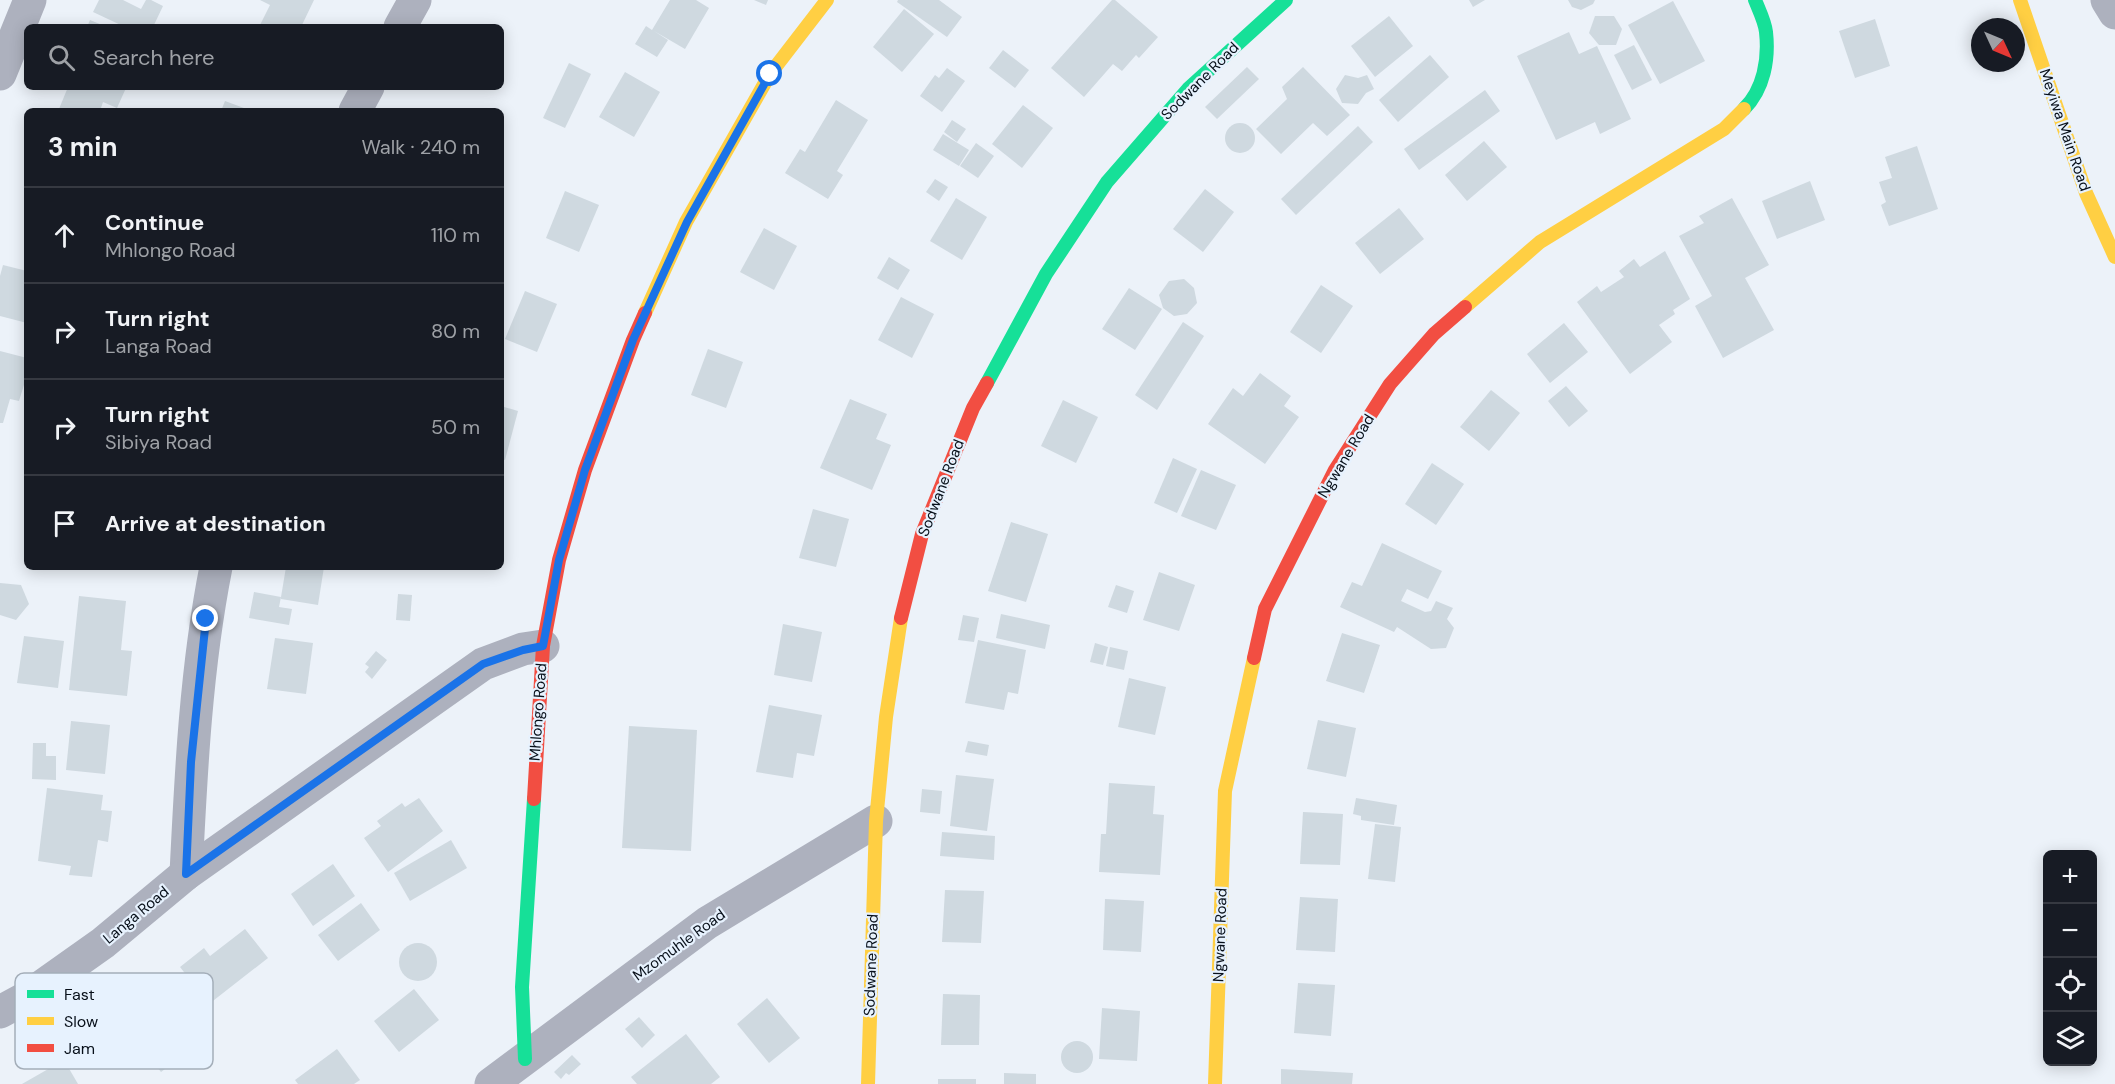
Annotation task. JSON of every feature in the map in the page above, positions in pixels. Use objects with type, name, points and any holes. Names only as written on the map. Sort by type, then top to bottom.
[{"type":"street","points":[[0,74],[30,0]]},
{"type":"street","points":[[402,24],[415,0]]},
{"type":"street","name":"Mhlongo Road","points":[[525,1059],[522,987],[543,646],[559,560],[585,470],[633,340],[687,222],[770,74],[827,0]]},
{"type":"street","name":"Sodwane Road","points":[[868,1084],[876,821],[886,717],[898,632],[922,534],[973,408],[1046,274],[1107,182],[1188,89],[1287,0]]},
{"type":"street","name":"Ngwane Road","points":[[1215,1084],[1225,791],[1265,609],[1270,598],[1335,470],[1390,384],[1434,334],[1540,242],[1724,129],[1753,99],[1766,68],[1767,31],[1755,0]]},
{"type":"street","name":"Meyiwa Main Road","points":[[2020,0],[2086,193],[2115,257]]},
{"type":"street","points":[[2107,0],[2115,13]]},
{"type":"street","points":[[357,108],[366,90]]},
{"type":"street","points":[[186,874],[192,751],[206,619],[215,570]]},
{"type":"street","name":"Langa Road","points":[[61,973],[103,944],[186,874],[483,664],[523,650],[543,646]]},
{"type":"street","name":"Mzomuhle Road","points":[[491,1084],[707,923],[876,821]]},
{"type":"street","name":"Langa Road","points":[[0,1012],[15,1004]]},
{"type":"building","points":[[99,0],[123,0],[141,9],[146,0],[163,6],[154,24],[119,24],[93,12]]},
{"type":"building","points":[[260,0],[314,0],[302,24],[260,24],[270,5]]},
{"type":"building","points":[[670,0],[696,0],[709,8],[685,49],[654,31],[668,40],[657,57],[635,44],[646,26],[652,30]]},
{"type":"building","points":[[754,0],[768,0],[766,5]]},
{"type":"building","points":[[898,0],[939,0],[962,17],[947,37],[897,2]]},
{"type":"building","points":[[1112,0],[1115,0],[1158,37],[1139,58],[1136,55],[1122,71],[1113,64],[1084,97],[1051,68]]},
{"type":"building","points":[[1469,0],[1485,0],[1473,7]]},
{"type":"building","points":[[1568,0],[1595,0],[1593,4],[1581,10],[1572,7]]},
{"type":"building","points":[[1673,1],[1705,61],[1660,84],[1628,25]]},
{"type":"building","points":[[904,9],[934,34],[902,72],[873,47]]},
{"type":"building","points":[[1389,16],[1413,46],[1375,77],[1351,46]]},
{"type":"building","points":[[1595,16],[1614,16],[1622,29],[1616,45],[1599,45],[1589,33]]},
{"type":"building","points":[[1875,19],[1890,66],[1855,78],[1839,31]]},
{"type":"building","points":[[90,20],[100,24],[88,24]]},
{"type":"building","points":[[1569,32],[1579,54],[1597,46],[1631,119],[1600,134],[1595,122],[1556,140],[1517,56]]},
{"type":"building","points":[[1634,45],[1652,80],[1632,90],[1614,55]]},
{"type":"building","points":[[1003,50],[1029,70],[1015,88],[989,68]]},
{"type":"building","points":[[1430,55],[1449,77],[1398,122],[1379,100]]},
{"type":"building","points":[[569,63],[591,74],[565,128],[543,118]]},
{"type":"building","points":[[1247,67],[1259,79],[1217,119],[1205,107]]},
{"type":"building","points":[[1303,67],[1350,115],[1327,136],[1313,123],[1281,154],[1256,129],[1287,99],[1282,87]]},
{"type":"building","points":[[947,68],[965,81],[942,112],[920,96],[935,75],[939,78]]},
{"type":"building","points":[[625,72],[660,92],[634,137],[599,117]]},
{"type":"building","points":[[1345,75],[1358,78],[1367,75],[1374,89],[1366,93],[1358,104],[1342,103],[1336,89]]},
{"type":"building","points":[[67,90],[125,90],[117,108],[103,102],[101,108],[59,108]]},
{"type":"building","points":[[1485,90],[1500,111],[1419,170],[1404,149]]},
{"type":"building","points":[[836,100],[868,120],[837,171],[843,175],[828,199],[785,173],[800,149],[805,152]]},
{"type":"building","points":[[225,101],[244,108],[222,108]]},
{"type":"building","points":[[1023,105],[1053,128],[1022,168],[992,144]]},
{"type":"building","points":[[952,120],[966,129],[957,142],[944,132]]},
{"type":"building","points":[[1240,123],[1251,127],[1255,138],[1251,149],[1240,153],[1229,149],[1225,138],[1229,127]]},
{"type":"building","points":[[1358,126],[1373,142],[1296,215],[1281,199]]},
{"type":"building","points":[[943,134],[969,150],[959,166],[933,150]]},
{"type":"building","points":[[1484,141],[1507,167],[1467,201],[1445,175]]},
{"type":"building","points":[[976,143],[994,156],[978,178],[960,166]]},
{"type":"building","points":[[1917,146],[1938,209],[1889,226],[1881,205],[1886,202],[1879,182],[1892,178],[1885,157]]},
{"type":"building","points":[[935,179],[948,187],[939,201],[926,192]]},
{"type":"building","points":[[1810,181],[1825,220],[1777,239],[1762,201]]},
{"type":"building","points":[[1205,189],[1234,212],[1203,252],[1173,229]]},
{"type":"building","points":[[565,191],[599,205],[579,252],[546,238]]},
{"type":"building","points":[[956,198],[987,217],[962,260],[930,241]]},
{"type":"building","points":[[1732,198],[1769,265],[1745,278],[1774,330],[1723,358],[1695,306],[1712,296],[1679,236],[1704,223],[1699,216]]},
{"type":"building","points":[[1399,208],[1424,239],[1380,274],[1355,243]]},
{"type":"building","points":[[764,228],[797,246],[774,290],[740,272]]},
{"type":"building","points":[[1665,251],[1690,299],[1673,310],[1675,314],[1659,325],[1672,342],[1630,374],[1577,302],[1597,286],[1601,292],[1624,277],[1619,271],[1634,259],[1640,267]]},
{"type":"building","points":[[889,257],[910,270],[898,290],[877,278]]},
{"type":"building","points":[[3,265],[24,270],[24,322],[0,316],[0,276]]},
{"type":"building","points":[[1184,279],[1194,288],[1197,303],[1187,314],[1174,316],[1163,308],[1159,295],[1169,281]]},
{"type":"building","points":[[1321,285],[1353,306],[1321,353],[1290,332]]},
{"type":"building","points":[[1129,288],[1162,309],[1135,350],[1102,329]]},
{"type":"building","points":[[525,291],[557,304],[537,352],[505,339]]},
{"type":"building","points":[[901,297],[934,314],[912,358],[878,340]]},
{"type":"building","points":[[1183,322],[1204,336],[1157,410],[1135,395]]},
{"type":"building","points":[[1564,323],[1588,352],[1550,383],[1527,354]]},
{"type":"building","points":[[708,349],[743,362],[726,408],[691,395]]},
{"type":"building","points":[[0,351],[24,357],[24,385],[19,401],[10,399],[3,423],[0,423]]},
{"type":"building","points":[[1260,373],[1291,396],[1284,406],[1299,417],[1265,464],[1208,424],[1233,388],[1243,396]]},
{"type":"building","points":[[1566,386],[1588,411],[1569,427],[1548,401]]},
{"type":"building","points":[[1491,390],[1520,413],[1489,451],[1460,427]]},
{"type":"building","points":[[850,399],[887,414],[876,439],[891,445],[872,490],[820,468]]},
{"type":"building","points":[[1063,400],[1098,417],[1076,463],[1041,446]]},
{"type":"building","points":[[504,407],[518,411],[504,460]]},
{"type":"building","points":[[1173,458],[1197,469],[1177,513],[1154,503]]},
{"type":"building","points":[[1432,463],[1464,484],[1436,525],[1405,504]]},
{"type":"building","points":[[1201,470],[1236,485],[1216,530],[1181,516]]},
{"type":"building","points":[[813,509],[849,519],[836,567],[799,558]]},
{"type":"building","points":[[1011,522],[1048,534],[1026,602],[988,591]]},
{"type":"building","points":[[1382,543],[1442,571],[1428,599],[1407,589],[1401,601],[1425,612],[1431,611],[1436,601],[1453,608],[1447,619],[1454,628],[1446,648],[1431,649],[1397,627],[1394,632],[1340,607],[1352,582],[1362,586]]},
{"type":"building","points":[[286,570],[324,570],[318,605],[281,599]]},
{"type":"building","points":[[1159,572],[1195,585],[1179,631],[1143,620]]},
{"type":"building","points":[[0,583],[21,585],[29,604],[16,620],[0,615]]},
{"type":"building","points":[[1116,585],[1134,591],[1127,613],[1108,607]]},
{"type":"building","points":[[254,592],[281,597],[279,607],[292,609],[289,625],[249,618]]},
{"type":"building","points":[[398,594],[412,595],[410,621],[396,620]]},
{"type":"building","points":[[79,596],[126,601],[121,650],[132,651],[127,696],[69,690]]},
{"type":"building","points":[[1001,614],[1050,625],[1045,649],[996,638]]},
{"type":"building","points":[[963,615],[979,618],[974,642],[958,640]]},
{"type":"building","points":[[783,624],[822,632],[812,682],[774,675]]},
{"type":"building","points":[[1342,633],[1380,645],[1364,693],[1326,681]]},
{"type":"building","points":[[24,636],[64,641],[58,688],[17,683]]},
{"type":"building","points":[[275,638],[313,643],[306,694],[267,689]]},
{"type":"building","points":[[978,640],[1026,650],[1018,694],[1008,692],[1004,710],[965,703]]},
{"type":"building","points":[[1095,643],[1108,647],[1103,665],[1090,662]]},
{"type":"building","points":[[1110,647],[1128,651],[1124,670],[1106,666]]},
{"type":"building","points":[[376,651],[387,660],[372,679],[365,672],[369,667],[365,664]]},
{"type":"building","points":[[1129,678],[1166,687],[1155,735],[1118,727]]},
{"type":"building","points":[[769,705],[822,715],[814,756],[797,753],[793,778],[756,772]]},
{"type":"building","points":[[1318,720],[1356,728],[1346,777],[1307,769]]},
{"type":"building","points":[[71,721],[110,725],[105,774],[66,770]]},
{"type":"building","points":[[629,726],[697,730],[691,851],[622,848]]},
{"type":"building","points":[[968,741],[989,745],[987,756],[965,752]]},
{"type":"building","points":[[33,743],[46,743],[46,756],[56,756],[56,780],[32,779]]},
{"type":"building","points":[[956,775],[994,779],[987,831],[950,826]]},
{"type":"building","points":[[1109,783],[1155,786],[1153,814],[1164,815],[1160,875],[1099,872],[1101,834],[1106,834]]},
{"type":"building","points":[[47,788],[103,795],[101,810],[112,811],[108,842],[98,840],[92,877],[69,875],[71,866],[38,861]]},
{"type":"building","points":[[922,789],[942,791],[940,814],[920,812]]},
{"type":"building","points":[[419,798],[443,831],[388,872],[364,838],[381,826],[377,821],[402,803],[405,807]]},
{"type":"building","points":[[1356,798],[1397,805],[1394,825],[1361,820],[1361,816],[1353,814]]},
{"type":"building","points":[[1303,812],[1343,814],[1340,865],[1300,864]]},
{"type":"building","points":[[1375,824],[1401,827],[1395,882],[1368,879]]},
{"type":"building","points":[[942,832],[995,836],[994,860],[940,856]]},
{"type":"building","points":[[451,840],[467,868],[410,901],[394,873]]},
{"type":"building","points":[[333,864],[355,896],[313,926],[291,894]]},
{"type":"building","points":[[945,890],[984,891],[981,943],[942,942]]},
{"type":"building","points":[[1300,897],[1338,899],[1335,952],[1296,950]]},
{"type":"building","points":[[1105,899],[1144,901],[1141,952],[1103,950]]},
{"type":"building","points":[[361,903],[380,930],[338,961],[318,935]]},
{"type":"building","points":[[245,929],[268,958],[213,1001],[213,973],[185,973],[180,967],[204,948],[210,956]]},
{"type":"building","points":[[418,943],[432,948],[437,962],[432,976],[418,981],[404,976],[399,962],[404,948]]},
{"type":"building","points":[[1298,983],[1335,985],[1331,1036],[1294,1033]]},
{"type":"building","points":[[414,989],[439,1020],[399,1052],[374,1021]]},
{"type":"building","points":[[943,994],[980,995],[979,1045],[941,1045]]},
{"type":"building","points":[[767,998],[800,1038],[769,1063],[737,1024]]},
{"type":"building","points":[[1102,1008],[1140,1011],[1137,1061],[1099,1059]]},
{"type":"building","points":[[639,1017],[655,1035],[642,1048],[625,1029]]},
{"type":"building","points":[[686,1034],[720,1077],[711,1084],[637,1084],[631,1077]]},
{"type":"building","points":[[1077,1041],[1088,1046],[1093,1057],[1088,1068],[1077,1073],[1066,1068],[1061,1057],[1066,1046]]},
{"type":"building","points":[[337,1049],[360,1080],[354,1084],[298,1084],[295,1080]]},
{"type":"building","points":[[572,1055],[581,1064],[561,1079],[554,1072]]},
{"type":"building","points":[[48,1069],[69,1069],[78,1084],[22,1084]]},
{"type":"building","points":[[1281,1069],[1353,1073],[1352,1084],[1281,1084]]},
{"type":"building","points":[[1004,1073],[1036,1074],[1036,1084],[1004,1084]]},
{"type":"building","points":[[938,1079],[976,1079],[976,1084],[938,1084]]},
{"type":"traffic: fast","points":[[987,383],[1046,274],[1107,182],[1188,89],[1286,0]]},
{"type":"traffic: fast","points":[[1744,109],[1761,83],[1766,63],[1765,28],[1755,0]]},
{"type":"traffic: fast","points":[[525,1059],[522,987],[534,799]]},
{"type":"traffic: slow","points":[[645,313],[686,222],[770,74],[827,0]]},
{"type":"traffic: slow","points":[[2020,0],[2086,193],[2115,257]]},
{"type":"traffic: slow","points":[[1465,307],[1540,242],[1724,129],[1744,109]]},
{"type":"traffic: slow","points":[[868,1084],[876,821],[886,717],[901,618]]},
{"type":"traffic: slow","points":[[1215,1084],[1225,791],[1254,658]]},
{"type":"traffic: jam","points":[[1254,658],[1265,609],[1335,470],[1390,384],[1434,334],[1465,307]]},
{"type":"traffic: jam","points":[[534,799],[543,646],[559,560],[585,470],[645,313]]},
{"type":"traffic: jam","points":[[901,618],[922,534],[973,408],[987,383]]},
{"type":"route","points":[[206,619],[191,762],[186,874],[483,664],[523,650],[543,646],[559,560],[585,470],[633,340],[687,222],[770,74]]}]
